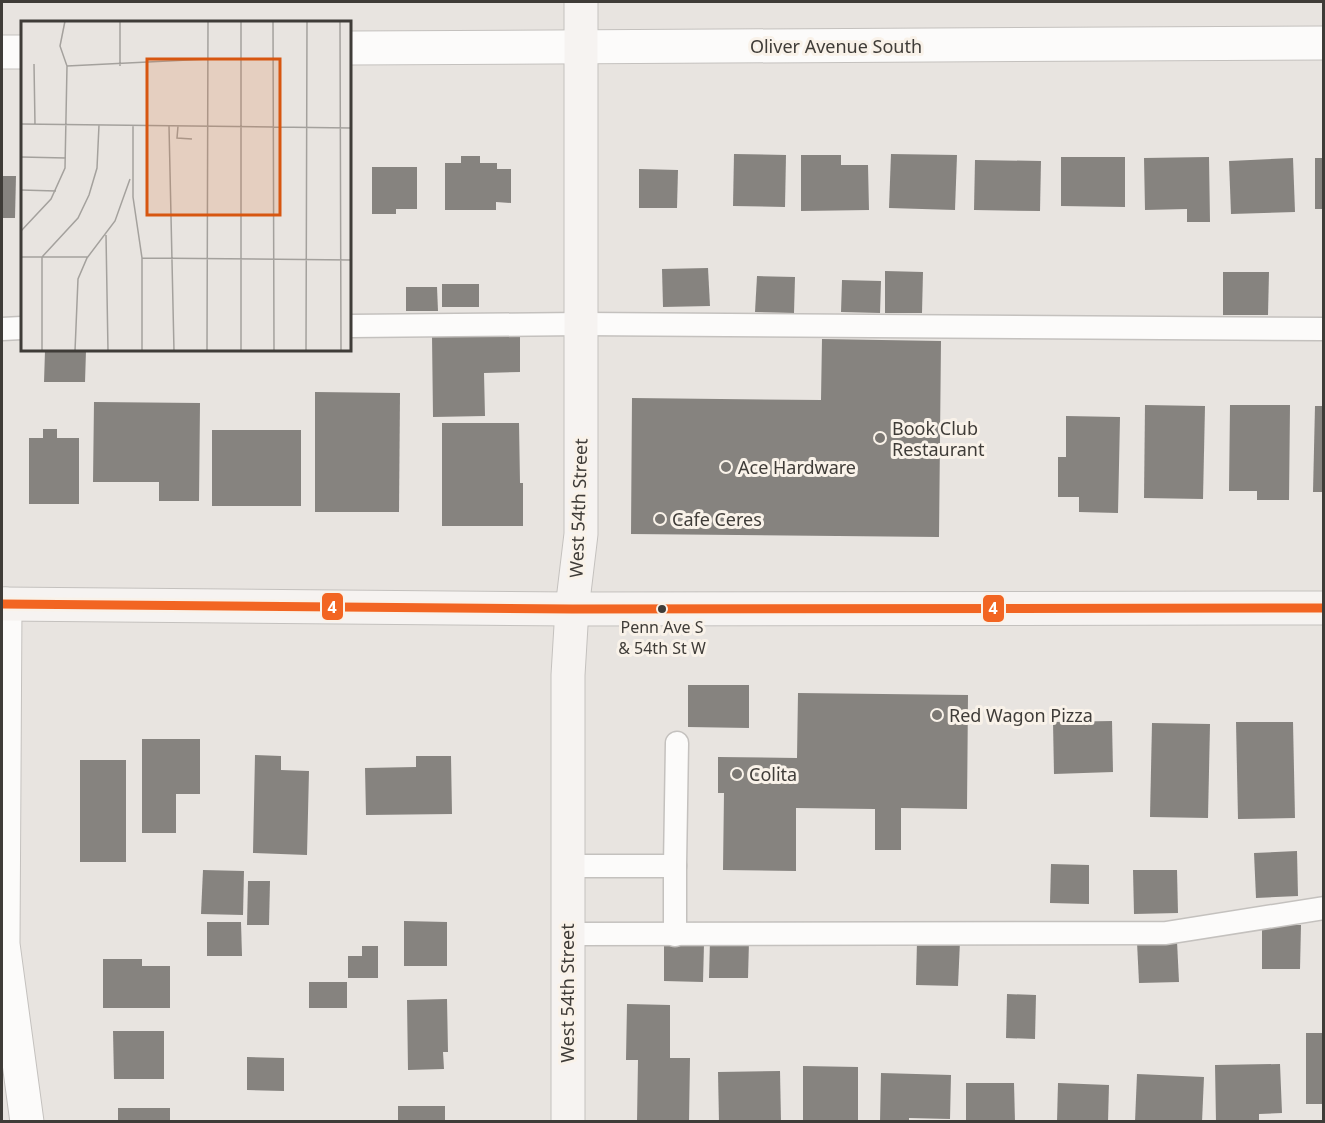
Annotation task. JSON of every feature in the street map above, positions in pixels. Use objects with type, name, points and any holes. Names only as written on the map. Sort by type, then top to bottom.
[{"type":"main road","name":"West 54th Street","points":[[568,1122],[568,675],[580,534],[581,2]]},
{"type":"main road","points":[[3,604],[572,609],[1323,608]]},
{"type":"street","name":"Oliver Avenue South","points":[[351,48],[1323,44]]},
{"type":"street","points":[[2,52],[21,52]]},
{"type":"street","points":[[3,604],[3,944],[27,1122]]},
{"type":"lane","points":[[351,326],[582,324],[1323,329]]},
{"type":"lane","points":[[2,329],[21,328]]},
{"type":"lane","points":[[675,935],[677,742]]},
{"type":"lane","points":[[567,866],[675,867]]},
{"type":"lane","points":[[567,934],[1166,933],[1323,908]]},
{"type":"building","points":[[734,154],[786,155],[785,207],[733,206]]},
{"type":"building","points":[[891,154],[957,155],[955,210],[889,208]]},
{"type":"building","points":[[801,155],[841,155],[841,165],[868,165],[869,210],[801,211]]},
{"type":"building","points":[[461,156],[480,156],[480,163],[497,163],[497,169],[511,169],[511,203],[496,202],[496,210],[445,210],[445,163],[461,163]]},
{"type":"building","points":[[1061,157],[1125,157],[1125,207],[1061,206]]},
{"type":"building","points":[[1209,157],[1210,222],[1187,222],[1187,209],[1145,210],[1144,158]]},
{"type":"building","points":[[1293,158],[1295,212],[1231,214],[1229,161]]},
{"type":"building","points":[[1315,158],[1324,158],[1324,209],[1315,209]]},
{"type":"building","points":[[975,160],[1041,161],[1040,211],[974,210]]},
{"type":"building","points":[[372,167],[417,167],[417,209],[396,209],[396,214],[372,214]]},
{"type":"building","points":[[639,169],[678,170],[677,208],[639,208]]},
{"type":"building","points":[[2,176],[16,176],[15,218],[2,218]]},
{"type":"building","points":[[708,268],[710,306],[663,307],[662,269]]},
{"type":"building","points":[[885,271],[923,272],[922,313],[885,313]]},
{"type":"building","points":[[1223,272],[1269,272],[1268,315],[1223,315]]},
{"type":"building","points":[[757,276],[795,277],[794,313],[755,312]]},
{"type":"building","points":[[842,280],[881,281],[880,313],[841,312]]},
{"type":"building","points":[[442,284],[479,284],[479,307],[442,307]]},
{"type":"building","points":[[406,287],[437,287],[438,311],[406,311]]},
{"type":"building","points":[[520,335],[520,372],[484,373],[485,416],[433,417],[432,336]]},
{"type":"building","points":[[822,339],[941,341],[939,537],[631,534],[632,398],[821,400]]},
{"type":"building","points":[[45,351],[86,351],[85,382],[44,382]]},
{"type":"building","points":[[315,392],[400,393],[399,512],[315,512]]},
{"type":"building","points":[[94,402],[200,403],[199,501],[159,501],[159,482],[93,482]]},
{"type":"building","points":[[1145,405],[1205,406],[1203,499],[1144,498]]},
{"type":"building","points":[[1230,405],[1290,405],[1289,500],[1257,500],[1257,491],[1229,491]]},
{"type":"building","points":[[1315,406],[1324,406],[1324,492],[1313,492]]},
{"type":"building","points":[[1066,416],[1120,417],[1118,513],[1079,512],[1079,497],[1058,497],[1058,457],[1066,457]]},
{"type":"building","points":[[442,423],[519,423],[523,526],[442,526]]},
{"type":"building","points":[[43,429],[57,429],[57,438],[79,438],[79,504],[29,504],[29,438],[43,438]]},
{"type":"building","points":[[212,430],[301,430],[301,506],[212,506]]},
{"type":"building","points":[[688,685],[749,685],[749,728],[688,727]]},
{"type":"building","points":[[798,693],[968,695],[967,809],[901,808],[901,850],[875,850],[875,809],[796,808],[796,871],[723,870],[724,793],[718,793],[718,757],[797,758]]},
{"type":"building","points":[[1112,721],[1113,772],[1054,774],[1053,722]]},
{"type":"building","points":[[1236,722],[1293,722],[1295,818],[1238,819]]},
{"type":"building","points":[[1152,723],[1210,724],[1208,818],[1150,817]]},
{"type":"building","points":[[142,739],[200,739],[200,794],[176,794],[176,833],[142,833]]},
{"type":"building","points":[[255,755],[281,756],[281,770],[309,771],[307,855],[253,853]]},
{"type":"building","points":[[416,756],[451,756],[452,814],[366,815],[365,768],[416,767]]},
{"type":"building","points":[[80,760],[126,760],[126,862],[80,862]]},
{"type":"building","points":[[1297,851],[1298,896],[1256,898],[1254,853]]},
{"type":"building","points":[[1051,864],[1089,865],[1089,904],[1050,903]]},
{"type":"building","points":[[203,870],[244,871],[243,915],[201,914]]},
{"type":"building","points":[[1133,870],[1177,870],[1178,913],[1134,914]]},
{"type":"building","points":[[248,881],[270,881],[269,925],[247,925]]},
{"type":"building","points":[[404,921],[447,922],[447,966],[404,966]]},
{"type":"building","points":[[207,922],[241,922],[242,956],[207,956]]},
{"type":"building","points":[[1262,925],[1301,925],[1300,969],[1262,969]]},
{"type":"building","points":[[710,940],[749,941],[748,978],[709,978]]},
{"type":"building","points":[[917,940],[960,941],[958,986],[916,985]]},
{"type":"building","points":[[1177,941],[1179,982],[1139,983],[1137,942]]},
{"type":"building","points":[[664,943],[704,944],[703,982],[664,981]]},
{"type":"building","points":[[362,946],[378,946],[378,978],[348,978],[348,956],[362,956]]},
{"type":"building","points":[[103,959],[142,959],[142,966],[170,966],[170,1008],[103,1008]]},
{"type":"building","points":[[309,982],[347,982],[347,1008],[309,1008]]},
{"type":"building","points":[[1007,994],[1036,995],[1035,1039],[1006,1038]]},
{"type":"building","points":[[447,999],[448,1052],[443,1052],[444,1069],[408,1070],[407,1000]]},
{"type":"building","points":[[627,1004],[670,1005],[670,1058],[690,1058],[689,1122],[637,1122],[638,1060],[626,1060]]},
{"type":"building","points":[[113,1031],[164,1031],[164,1079],[114,1079]]},
{"type":"building","points":[[1306,1033],[1324,1033],[1324,1104],[1306,1104]]},
{"type":"building","points":[[247,1057],[284,1058],[284,1091],[247,1090]]},
{"type":"building","points":[[1280,1064],[1282,1113],[1259,1114],[1259,1122],[1216,1122],[1215,1065]]},
{"type":"building","points":[[803,1066],[858,1067],[858,1122],[803,1122]]},
{"type":"building","points":[[780,1071],[781,1122],[719,1122],[718,1072]]},
{"type":"building","points":[[881,1073],[951,1075],[950,1119],[909,1118],[909,1122],[880,1122]]},
{"type":"building","points":[[1137,1074],[1204,1077],[1202,1122],[1135,1122]]},
{"type":"building","points":[[966,1083],[1014,1083],[1015,1122],[966,1122]]},
{"type":"building","points":[[1058,1083],[1109,1085],[1108,1122],[1057,1122]]},
{"type":"building","points":[[398,1106],[445,1106],[445,1122],[398,1122]]},
{"type":"building","points":[[118,1108],[170,1108],[170,1122],[118,1122]]},
{"type":"transit line","name":"4","points":[[2,604],[572,609],[1324,608]]},
{"type":"place","name":"Book Club Restaurant","points":[[880,438]]},
{"type":"place","name":"Ace Hardware","points":[[726,467]]},
{"type":"place","name":"Cafe Ceres","points":[[660,519]]},
{"type":"place","name":"Penn Ave S & 54th St W","points":[[662,609]]},
{"type":"place","name":"Red Wagon Pizza","points":[[937,715]]},
{"type":"place","name":"Colita","points":[[737,774]]}]
